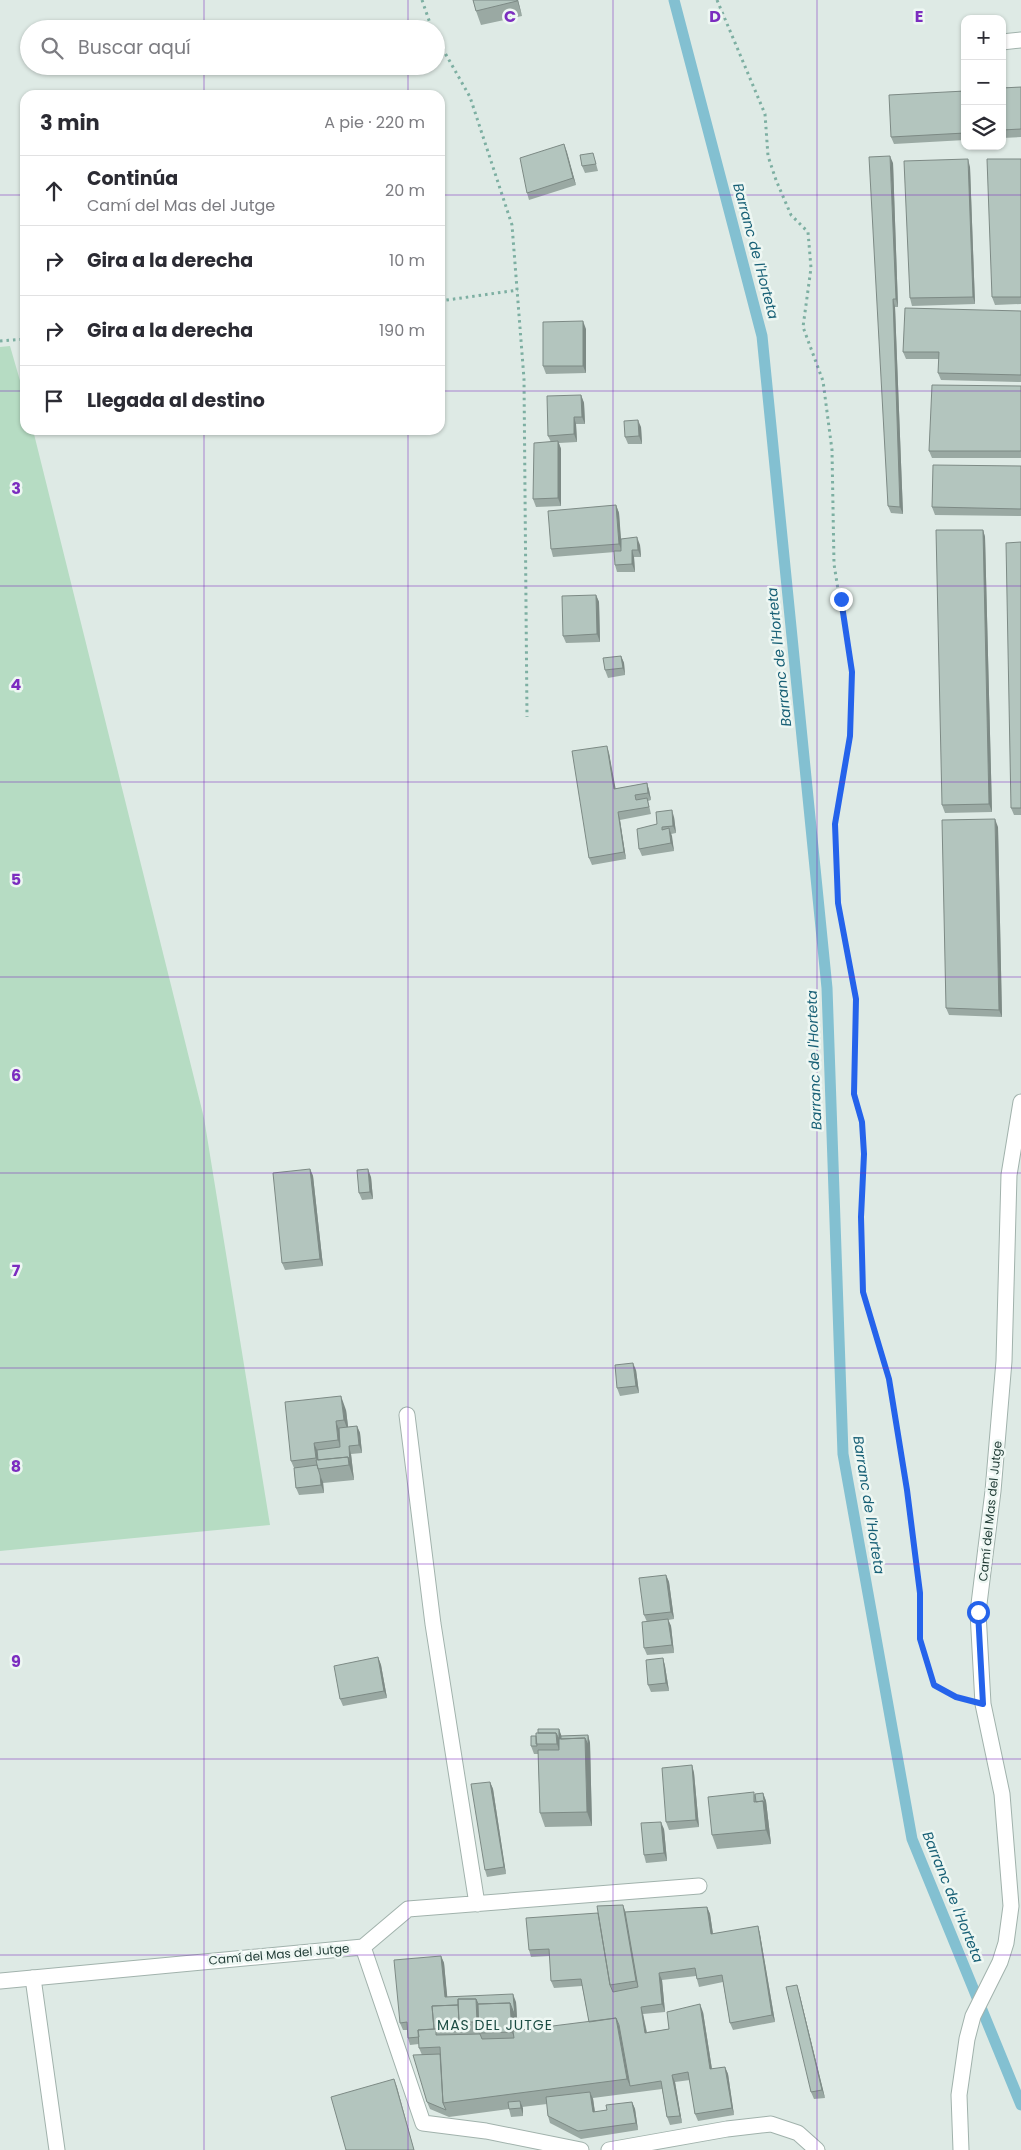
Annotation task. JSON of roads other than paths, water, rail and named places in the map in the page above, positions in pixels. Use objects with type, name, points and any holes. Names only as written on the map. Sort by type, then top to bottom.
[{"type":"street","points":[[1006,42],[1021,40]]},
{"type":"street","name":"Camí del Mas del Jutge","points":[[961,2150],[959,2095],[968,2039],[974,2016],[992,1980],[1006,1943],[1011,1906],[1002,1794],[983,1704],[978,1612],[993,1491],[1004,1361],[1009,1175],[1021,1102]]},
{"type":"street","points":[[407,1415],[434,1624],[477,1904]]},
{"type":"street","points":[[363,1947],[408,1909],[699,1886]]},
{"type":"street","name":"Camí del Mas del Jutge","points":[[0,1981],[363,1947],[423,2123],[486,2131],[581,2150]]},
{"type":"street","points":[[33,1978],[57,2150]]},
{"type":"street","points":[[609,2150],[765,2124],[783,2126],[798,2133],[817,2150]]},
{"type":"waterway","name":"Barranc de l'Horteta","points":[[674,0],[762,336],[827,988],[843,1454],[912,1839],[1021,2105]]},
{"type":"district","name":"MAS DEL JUTGE","points":[[495,2025]]}]
